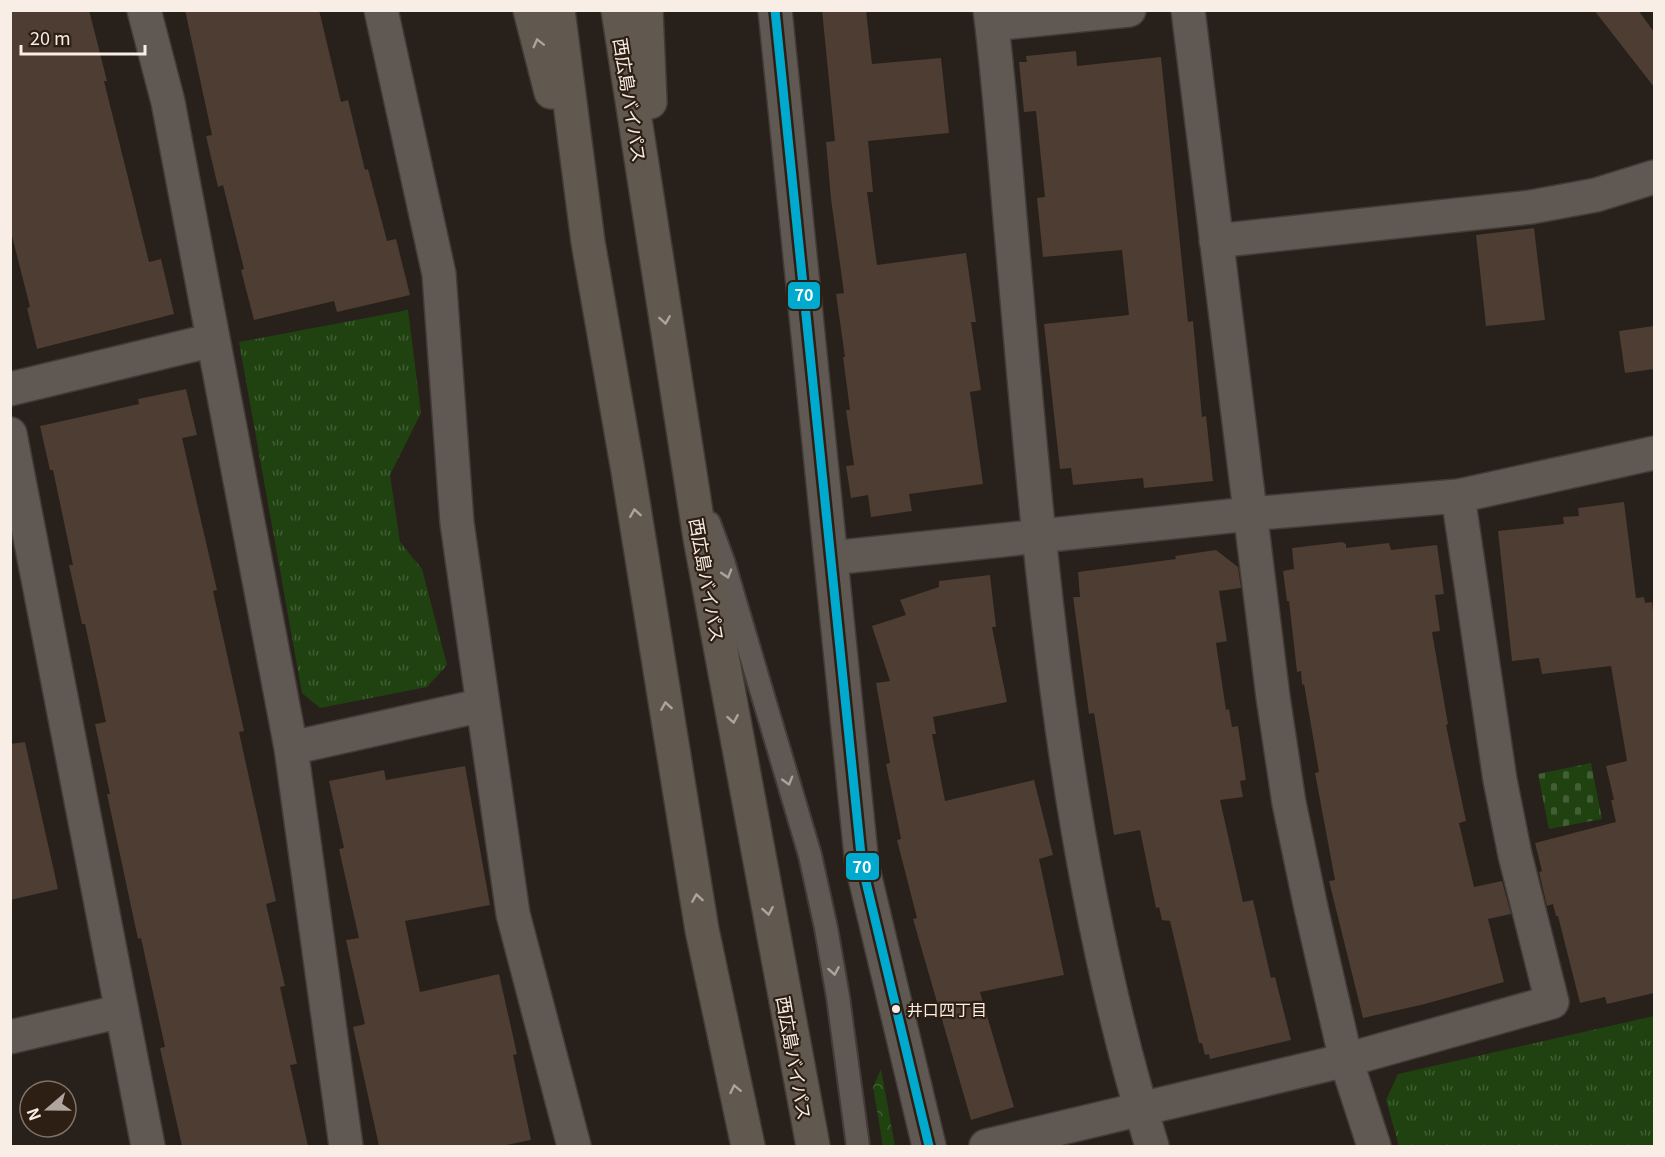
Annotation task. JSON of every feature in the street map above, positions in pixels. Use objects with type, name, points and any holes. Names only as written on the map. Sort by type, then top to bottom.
[{"type":"highway","points":[[530,10],[588,242]]},
{"type":"highway","points":[[558,10],[588,242],[628,471],[702,930],[747,1146]]},
{"type":"highway","name":"西広島バイパス","points":[[618,10],[708,584],[813,1146]]},
{"type":"highway","points":[[646,10],[656,262]]},
{"type":"street","points":[[144,10],[168,102],[291,748],[346,1146]]},
{"type":"street","points":[[381,10],[440,274],[457,523],[513,914],[574,1146]]},
{"type":"street","points":[[775,10],[862,865],[929,1146]]},
{"type":"street","points":[[1129,10],[991,17],[1038,536],[1058,703],[1085,869],[1111,990],[1152,1146]]},
{"type":"street","points":[[1188,10],[1273,697],[1289,803],[1346,1060],[1374,1146]]},
{"type":"street","points":[[1216,241],[1531,207],[1596,195],[1654,177]]},
{"type":"street","points":[[10,389],[213,340]]},
{"type":"street","points":[[10,434],[148,1146]]},
{"type":"street","points":[[831,558],[1250,514],[1458,496],[1654,453]]},
{"type":"street","points":[[986,1146],[1346,1060],[1552,1002],[1515,855],[1500,780],[1458,496]]},
{"type":"street","points":[[291,748],[483,705]]},
{"type":"street","points":[[10,1037],[122,1011]]},
{"type":"lane","points":[[687,459],[723,561],[810,855],[838,997],[858,1146]]},
{"type":"green space","points":[[408,310],[421,413],[390,475],[400,542],[422,569],[447,665],[427,687],[320,708],[302,693],[239,342]]},
{"type":"green space","points":[[1591,763],[1602,819],[1549,829],[1538,774]]},
{"type":"green space","points":[[1654,1016],[1654,1146],[1399,1146],[1386,1100],[1398,1074]]},
{"type":"green space","points":[[881,1069],[895,1146],[883,1146],[873,1087]]},
{"type":"building","points":[[10,10],[89,10],[107,81],[104,81],[149,262],[161,259],[174,314],[37,349],[27,308],[30,307],[10,228]]},
{"type":"building","points":[[185,10],[319,10],[341,102],[348,100],[365,170],[368,169],[387,241],[396,239],[410,295],[337,312],[334,301],[254,320],[223,185],[218,187],[206,136],[212,135]]},
{"type":"building","points":[[822,10],[866,10],[872,64],[941,58],[949,133],[868,141],[873,192],[867,192],[877,265],[966,253],[976,322],[971,322],[981,390],[970,392],[983,484],[909,494],[912,511],[871,517],[868,495],[851,498],[846,466],[854,465],[846,410],[850,410],[843,357],[845,357],[836,294],[844,293],[826,142],[835,141]]},
{"type":"building","points":[[1594,10],[1638,10],[1654,32],[1654,87]]},
{"type":"building","points":[[1076,51],[1077,66],[1161,57],[1188,322],[1193,321],[1202,417],[1206,416],[1213,481],[1144,488],[1143,478],[1073,485],[1071,468],[1060,469],[1044,324],[1129,315],[1122,250],[1043,257],[1037,198],[1045,197],[1036,111],[1024,112],[1019,62],[1027,62],[1026,56]]},
{"type":"building","points":[[1534,228],[1545,320],[1486,326],[1476,235]]},
{"type":"building","points":[[1654,326],[1654,369],[1625,373],[1619,331]]},
{"type":"building","points":[[186,389],[197,435],[182,438],[217,590],[213,591],[244,731],[239,732],[276,901],[266,904],[285,986],[280,987],[297,1064],[290,1065],[308,1146],[182,1146],[160,1048],[165,1047],[141,938],[138,939],[107,794],[110,794],[95,724],[106,722],[85,624],[82,624],[69,565],[73,565],[53,470],[50,470],[40,426],[139,404],[138,399]]},
{"type":"building","points":[[1624,502],[1636,598],[1644,597],[1645,603],[1652,602],[1654,619],[1654,993],[1607,1004],[1605,997],[1580,1003],[1558,916],[1556,916],[1553,904],[1547,906],[1535,843],[1616,822],[1611,800],[1614,800],[1606,766],[1627,761],[1611,666],[1542,674],[1539,658],[1512,661],[1498,531],[1564,524],[1563,517],[1579,516],[1578,508]]},
{"type":"building","points":[[1342,542],[1346,544],[1346,548],[1389,543],[1391,550],[1437,545],[1444,594],[1435,595],[1440,631],[1432,632],[1448,724],[1446,725],[1466,821],[1459,823],[1474,887],[1502,881],[1511,914],[1488,919],[1504,982],[1363,1018],[1329,881],[1335,880],[1315,773],[1319,772],[1304,684],[1302,685],[1301,671],[1297,672],[1289,601],[1287,601],[1283,571],[1294,569],[1292,548]]},
{"type":"building","points":[[1216,550],[1238,567],[1241,588],[1219,591],[1227,641],[1216,643],[1226,710],[1229,709],[1232,727],[1238,726],[1246,780],[1240,781],[1243,797],[1220,800],[1243,902],[1253,900],[1271,978],[1275,977],[1291,1040],[1210,1059],[1209,1054],[1205,1055],[1202,1043],[1199,1043],[1170,921],[1162,920],[1159,907],[1156,908],[1140,830],[1114,835],[1094,713],[1089,714],[1073,597],[1080,597],[1078,572],[1176,559],[1175,556]]},
{"type":"building","points":[[990,575],[996,627],[992,627],[1007,702],[933,717],[936,734],[932,734],[945,801],[1034,780],[1053,855],[1039,859],[1064,975],[980,992],[1014,1107],[971,1120],[913,919],[917,918],[897,840],[901,839],[886,764],[890,763],[876,683],[890,681],[872,626],[906,615],[900,600],[939,587],[939,581]]},
{"type":"building","points":[[25,742],[58,889],[10,900],[10,744]]},
{"type":"building","points":[[465,766],[490,905],[405,921],[420,992],[499,974],[517,1054],[513,1055],[531,1140],[502,1146],[379,1146],[353,1027],[365,1024],[346,940],[359,938],[339,849],[344,848],[329,781],[384,770],[386,780]]},
{"type":"transit line","name":"70","points":[[775,10],[862,865],[929,1146]]},
{"type":"place","name":"井口四丁目","points":[[896,1009]]}]
